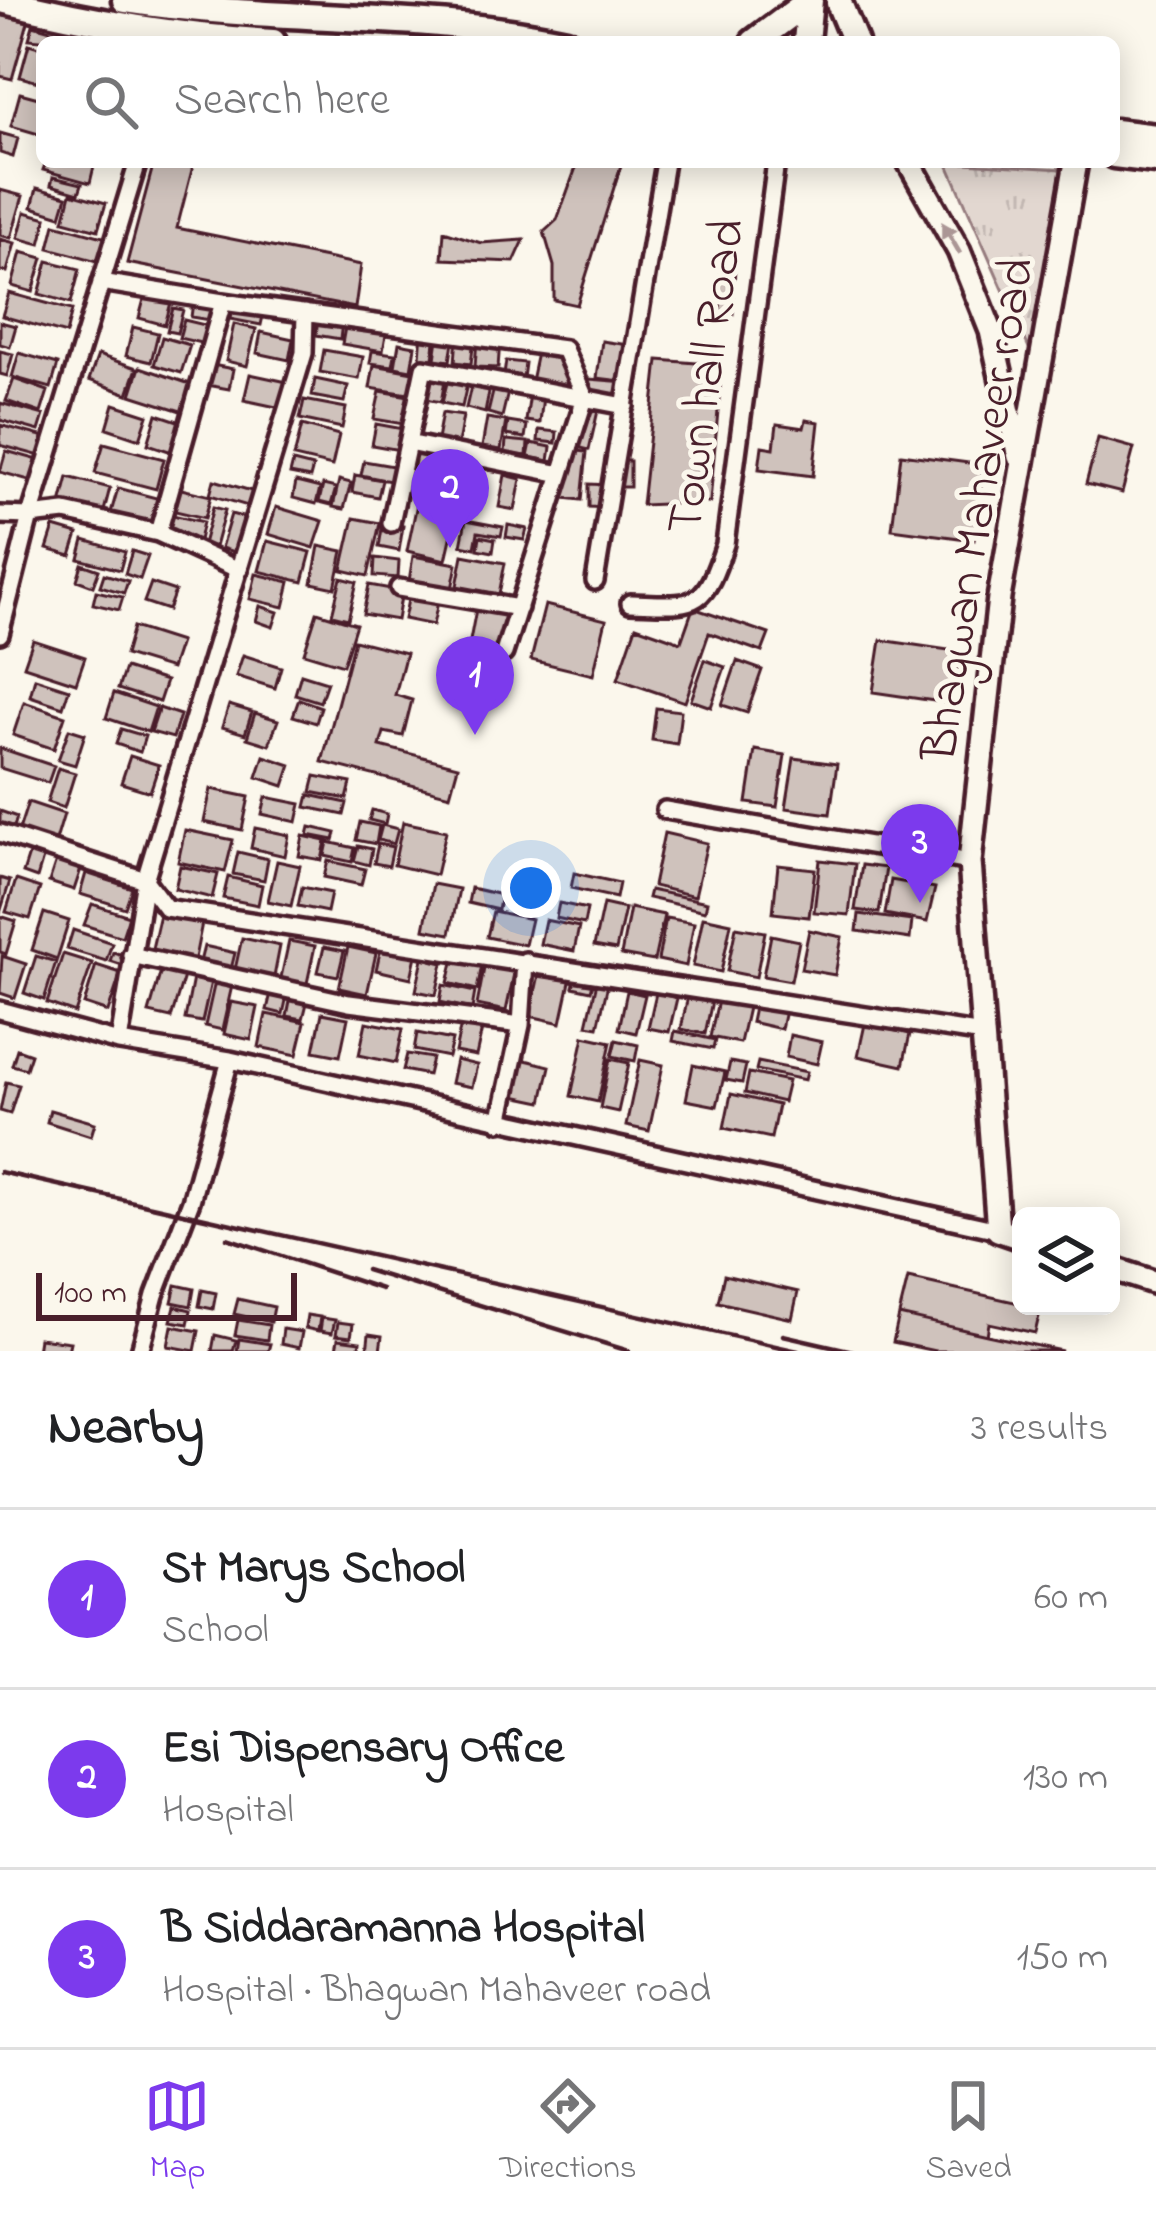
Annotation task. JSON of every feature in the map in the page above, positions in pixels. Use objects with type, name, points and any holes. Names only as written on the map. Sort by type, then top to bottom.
[{"type":"main road","points":[[2,0],[162,36]]},
{"type":"main road","points":[[125,0],[187,10],[476,28],[527,36]]},
{"type":"main road","points":[[762,36],[810,0]]},
{"type":"main road","points":[[807,36],[810,0]]},
{"type":"main road","points":[[836,36],[839,1]]},
{"type":"main road","points":[[839,1],[853,36]]},
{"type":"main road","points":[[1120,133],[1156,137]]},
{"type":"main road","points":[[1120,156],[1156,160]]},
{"type":"street","points":[[0,634],[30,516],[136,168]]},
{"type":"street","points":[[595,580],[664,168]]},
{"type":"street","name":"Town hall Road","points":[[630,603],[681,604],[700,598],[713,582],[725,544],[775,168]]},
{"type":"street","points":[[911,168],[959,251],[991,331],[1022,469]]},
{"type":"street","name":"Bhagwan Mahaveer road","points":[[998,1230],[970,862],[999,598],[1075,168]]},
{"type":"street","points":[[101,282],[564,349],[585,398],[504,653]]},
{"type":"street","points":[[158,533],[223,302]]},
{"type":"street","points":[[119,1042],[145,880],[304,353],[305,313]]},
{"type":"street","points":[[391,523],[424,368],[625,406]]},
{"type":"street","points":[[408,442],[561,474]]},
{"type":"street","points":[[0,515],[65,512],[158,533],[239,569]]},
{"type":"street","points":[[399,588],[519,608]]},
{"type":"street","points":[[665,811],[970,862]]},
{"type":"street","points":[[0,833],[145,880],[166,908],[983,1034]]},
{"type":"street","points":[[131,955],[350,1003],[520,1025]]},
{"type":"street","points":[[500,1122],[520,1025],[525,961]]},
{"type":"street","points":[[0,1010],[119,1042],[230,1060],[1012,1235]]},
{"type":"street","points":[[140,1351],[155,1295],[191,1201],[230,1060]]},
{"type":"street","points":[[1120,1271],[1156,1283]]},
{"type":"green space","points":[[950,168],[1062,169],[1032,355]]},
{"type":"building","points":[[0,15],[28,22],[12,79],[0,76]]},
{"type":"building","points":[[33,25],[65,34],[36,36],[29,39]]},
{"type":"building","points":[[29,44],[36,46],[36,81],[20,77]]},
{"type":"building","points":[[20,93],[36,97],[36,133],[11,126]]},
{"type":"building","points":[[0,133],[18,138],[13,157],[0,153]]},
{"type":"building","points":[[44,168],[94,168],[90,183]]},
{"type":"building","points":[[152,168],[192,168],[177,228],[361,265],[355,308],[127,263]]},
{"type":"building","points":[[576,168],[620,168],[577,305],[554,300],[554,266],[544,232],[557,220]]},
{"type":"building","points":[[53,177],[82,184],[79,193],[51,185]]},
{"type":"building","points":[[37,188],[67,196],[61,216],[32,207]]},
{"type":"building","points":[[0,190],[23,196],[11,238],[0,235]]},
{"type":"building","points":[[71,193],[106,203],[98,230],[64,221]]},
{"type":"building","points":[[25,212],[47,218],[40,244],[18,238]]},
{"type":"building","points":[[55,224],[107,238],[101,262],[49,248]]},
{"type":"building","points":[[444,231],[481,243],[524,240],[514,262],[442,259]]},
{"type":"building","points":[[0,239],[15,243],[7,272],[0,271]]},
{"type":"building","points":[[21,252],[43,258],[33,292],[12,286]]},
{"type":"building","points":[[48,261],[80,269],[71,303],[39,294]]},
{"type":"building","points":[[721,262],[735,263],[733,314],[720,313]]},
{"type":"building","points":[[147,288],[173,295],[165,325],[139,318]]},
{"type":"building","points":[[9,293],[72,310],[66,334],[2,316]]},
{"type":"building","points":[[194,295],[220,300],[216,321],[191,317]]},
{"type":"building","points":[[234,300],[265,307],[261,325],[230,319]]},
{"type":"building","points":[[173,308],[183,310],[177,333],[167,331]]},
{"type":"building","points":[[319,312],[343,315],[340,339],[316,335]]},
{"type":"building","points":[[347,316],[388,324],[383,351],[342,344]]},
{"type":"building","points":[[184,320],[209,326],[205,344],[179,338]]},
{"type":"building","points":[[0,322],[16,326],[10,347],[0,344]]},
{"type":"building","points":[[234,324],[256,329],[247,366],[226,361]]},
{"type":"building","points":[[133,327],[158,333],[151,362],[126,356]]},
{"type":"building","points":[[422,331],[436,332],[433,359],[420,358]]},
{"type":"building","points":[[261,332],[293,339],[289,360],[257,353]]},
{"type":"building","points":[[439,332],[454,335],[450,361],[435,359]]},
{"type":"building","points":[[162,337],[190,345],[181,373],[154,365]]},
{"type":"building","points":[[457,337],[474,338],[471,364],[455,362]]},
{"type":"building","points":[[477,339],[500,340],[498,368],[475,367]]},
{"type":"building","points":[[602,341],[635,346],[630,382],[597,378]]},
{"type":"building","points":[[399,343],[415,346],[411,370],[395,367]]},
{"type":"building","points":[[538,348],[576,355],[570,389],[531,381]]},
{"type":"building","points":[[324,350],[363,357],[359,379],[320,372]]},
{"type":"building","points":[[0,351],[13,354],[7,376],[0,374]]},
{"type":"building","points":[[372,351],[395,354],[393,366],[370,363]]},
{"type":"building","points":[[19,353],[58,364],[51,388],[12,377]]},
{"type":"building","points":[[98,355],[137,368],[128,394],[89,380]]},
{"type":"building","points":[[658,360],[722,365],[710,502],[642,505]]},
{"type":"building","points":[[506,361],[525,363],[523,378],[504,375]]},
{"type":"building","points":[[207,364],[233,369],[229,389],[202,384]]},
{"type":"building","points":[[374,365],[413,372],[409,394],[370,388]]},
{"type":"building","points":[[140,367],[193,385],[184,412],[131,395]]},
{"type":"building","points":[[250,374],[301,385],[295,411],[244,400]]},
{"type":"building","points":[[420,375],[445,380],[441,402],[415,397]]},
{"type":"building","points":[[14,379],[48,391],[41,413],[6,401]]},
{"type":"building","points":[[315,379],[348,386],[344,402],[312,396]]},
{"type":"building","points":[[448,379],[467,384],[462,407],[442,403]]},
{"type":"building","points":[[589,379],[626,382],[624,399],[587,396]]},
{"type":"building","points":[[472,382],[490,387],[485,413],[466,408]]},
{"type":"building","points":[[494,388],[508,392],[502,417],[488,413]]},
{"type":"building","points":[[380,391],[409,396],[404,424],[374,419]]},
{"type":"building","points":[[530,394],[543,396],[540,423],[526,421]]},
{"type":"building","points":[[304,400],[346,408],[342,428],[300,419]]},
{"type":"building","points":[[580,401],[599,406],[589,450],[569,445]]},
{"type":"building","points":[[0,403],[44,415],[39,431],[0,420]]},
{"type":"building","points":[[114,404],[148,415],[140,439],[107,428]]},
{"type":"building","points":[[442,413],[463,416],[458,444],[437,440]]},
{"type":"building","points":[[157,414],[187,424],[178,454],[148,444]]},
{"type":"building","points":[[487,418],[506,421],[501,450],[482,447]]},
{"type":"building","points":[[806,420],[819,422],[813,476],[759,469],[762,446],[774,448],[777,424],[804,428]]},
{"type":"building","points":[[508,422],[527,425],[525,438],[506,435]]},
{"type":"building","points":[[376,424],[403,429],[400,450],[372,445]]},
{"type":"building","points":[[0,425],[45,437],[40,456],[0,445]]},
{"type":"building","points":[[302,425],[339,435],[332,466],[294,457]]},
{"type":"building","points":[[539,430],[557,432],[556,443],[538,441]]},
{"type":"building","points":[[1098,438],[1134,448],[1122,493],[1086,484]]},
{"type":"building","points":[[506,440],[528,442],[527,456],[505,453]]},
{"type":"building","points":[[104,443],[164,459],[156,489],[95,473]]},
{"type":"building","points":[[531,443],[551,447],[549,461],[528,457]]},
{"type":"building","points":[[414,450],[434,453],[432,478],[411,475]]},
{"type":"building","points":[[568,450],[587,452],[582,500],[563,498]]},
{"type":"building","points":[[6,451],[42,461],[36,482],[0,472]]},
{"type":"building","points":[[901,454],[984,465],[974,540],[892,529]]},
{"type":"building","points":[[364,461],[393,466],[390,481],[361,475]]},
{"type":"building","points":[[609,461],[630,461],[630,487],[610,487]]},
{"type":"building","points":[[293,462],[313,467],[310,478],[290,474]]},
{"type":"building","points":[[355,475],[382,480],[378,497],[352,492]]},
{"type":"building","points":[[505,475],[521,479],[515,510],[499,507]]},
{"type":"building","points":[[68,477],[110,488],[103,515],[61,504]]},
{"type":"building","points":[[214,480],[255,492],[251,507],[210,495]]},
{"type":"building","points":[[339,480],[351,483],[344,509],[333,507]]},
{"type":"building","points":[[296,482],[320,488],[316,504],[293,498]]},
{"type":"building","points":[[589,484],[608,485],[608,508],[589,507]]},
{"type":"building","points":[[323,485],[336,488],[331,505],[319,502]]},
{"type":"building","points":[[421,485],[461,494],[446,560],[407,551]]},
{"type":"building","points":[[118,488],[164,500],[156,529],[110,516]]},
{"type":"building","points":[[177,488],[211,496],[205,518],[171,510]]},
{"type":"building","points":[[213,507],[225,510],[215,547],[203,544]]},
{"type":"building","points":[[276,507],[323,521],[314,548],[268,534]]},
{"type":"building","points":[[168,514],[203,522],[198,545],[163,538]]},
{"type":"building","points":[[231,514],[257,521],[247,556],[221,548]]},
{"type":"building","points":[[354,518],[380,523],[368,576],[342,570]]},
{"type":"building","points":[[466,520],[503,527],[501,536],[478,532],[475,548],[461,545]]},
{"type":"building","points":[[383,522],[403,526],[399,551],[379,547]]},
{"type":"building","points":[[508,525],[527,529],[524,540],[506,537]]},
{"type":"building","points":[[54,527],[78,534],[71,556],[47,549]]},
{"type":"building","points":[[480,536],[495,539],[493,552],[478,549]]},
{"type":"building","points":[[84,540],[125,552],[120,570],[79,559]]},
{"type":"building","points":[[267,541],[311,552],[303,582],[259,571]]},
{"type":"building","points":[[319,546],[343,551],[335,588],[312,583]]},
{"type":"building","points":[[132,551],[148,556],[140,579],[125,574]]},
{"type":"building","points":[[463,555],[505,563],[499,594],[457,586]]},
{"type":"building","points":[[413,556],[457,564],[452,589],[409,581]]},
{"type":"building","points":[[375,558],[399,561],[398,578],[374,576]]},
{"type":"building","points":[[82,564],[99,570],[93,586],[77,580]]},
{"type":"building","points":[[104,574],[128,581],[124,593],[100,586]]},
{"type":"building","points":[[256,574],[290,582],[284,607],[250,599]]},
{"type":"building","points":[[341,578],[357,582],[348,619],[332,615]]},
{"type":"building","points":[[151,583],[175,591],[168,610],[144,602]]},
{"type":"building","points":[[369,585],[402,591],[397,620],[363,614]]},
{"type":"building","points":[[410,590],[439,597],[433,625],[404,619]]},
{"type":"building","points":[[96,591],[123,597],[119,610],[93,604]]},
{"type":"building","points":[[477,604],[508,609],[500,651],[469,646]]},
{"type":"building","points":[[545,605],[606,620],[593,675],[531,660]]},
{"type":"building","points":[[260,606],[278,612],[273,627],[256,621]]},
{"type":"building","points":[[693,608],[769,634],[762,652],[709,633],[685,702],[618,679],[636,626],[681,642]]},
{"type":"building","points":[[317,612],[356,624],[343,665],[304,653]]},
{"type":"building","points":[[133,627],[180,642],[171,669],[125,655]]},
{"type":"building","points":[[33,640],[85,657],[76,683],[24,666]]},
{"type":"building","points":[[354,640],[406,653],[395,695],[412,700],[403,736],[384,732],[380,746],[458,766],[450,795],[322,762]]},
{"type":"building","points":[[881,640],[962,652],[955,704],[873,692]]},
{"type":"building","points":[[243,655],[281,667],[275,688],[236,676]]},
{"type":"building","points":[[705,660],[725,667],[711,707],[691,700]]},
{"type":"building","points":[[737,661],[762,670],[747,713],[722,705]]},
{"type":"building","points":[[125,668],[166,681],[159,702],[118,689]]},
{"type":"building","points":[[301,674],[327,682],[320,702],[295,694]]},
{"type":"building","points":[[35,678],[69,689],[63,707],[30,696]]},
{"type":"building","points":[[114,693],[156,707],[148,732],[106,718]]},
{"type":"building","points":[[299,699],[321,707],[316,723],[293,716]]},
{"type":"building","points":[[24,702],[65,716],[54,749],[13,735]]},
{"type":"building","points":[[229,705],[252,712],[245,734],[222,727]]},
{"type":"building","points":[[159,708],[180,715],[173,738],[151,732]]},
{"type":"building","points":[[656,708],[681,711],[677,744],[652,740]]},
{"type":"building","points":[[255,713],[278,720],[269,745],[247,738]]},
{"type":"building","points":[[69,729],[85,734],[75,765],[58,760]]},
{"type":"building","points":[[121,729],[145,736],[140,752],[116,744]]},
{"type":"building","points":[[0,748],[54,766],[48,783],[0,768]]},
{"type":"building","points":[[755,750],[785,755],[777,807],[747,803]]},
{"type":"building","points":[[130,756],[159,765],[150,792],[121,783]]},
{"type":"building","points":[[264,756],[291,765],[284,786],[257,777]]},
{"type":"building","points":[[794,758],[837,764],[830,814],[786,808]]},
{"type":"building","points":[[58,768],[75,773],[64,808],[47,802]]},
{"type":"building","points":[[315,776],[351,783],[347,799],[311,792]]},
{"type":"building","points":[[211,789],[249,797],[242,830],[204,822]]},
{"type":"building","points":[[309,795],[347,803],[344,815],[306,807]]},
{"type":"building","points":[[266,797],[301,804],[297,822],[262,814]]},
{"type":"building","points":[[28,802],[64,814],[55,844],[18,833]]},
{"type":"building","points":[[372,810],[387,814],[385,824],[369,820]]},
{"type":"building","points":[[0,811],[17,817],[12,834],[0,830]]},
{"type":"building","points":[[360,822],[379,826],[376,844],[356,840]]},
{"type":"building","points":[[403,822],[446,831],[436,875],[394,865]]},
{"type":"building","points":[[382,825],[398,829],[394,844],[378,840]]},
{"type":"building","points":[[310,827],[336,833],[334,840],[308,835]]},
{"type":"building","points":[[255,828],[289,835],[285,856],[251,848]]},
{"type":"building","points":[[185,830],[233,840],[225,872],[178,862]]},
{"type":"building","points":[[664,833],[707,843],[695,896],[653,886]]},
{"type":"building","points":[[303,836],[326,841],[322,860],[299,856]]},
{"type":"building","points":[[328,842],[355,848],[352,862],[325,856]]},
{"type":"building","points":[[378,844],[393,847],[389,866],[374,863]]},
{"type":"building","points":[[358,846],[372,849],[369,865],[354,861]]},
{"type":"building","points":[[30,851],[44,855],[37,878],[23,873]]},
{"type":"building","points":[[238,852],[268,859],[264,880],[233,874]]},
{"type":"building","points":[[820,860],[855,864],[849,915],[814,912]]},
{"type":"building","points":[[56,861],[81,869],[74,890],[49,882]]},
{"type":"building","points":[[277,861],[300,866],[291,906],[268,901]]},
{"type":"building","points":[[328,861],[365,869],[361,885],[324,877]]},
{"type":"building","points":[[778,865],[815,869],[809,917],[773,913]]},
{"type":"building","points":[[862,865],[886,868],[879,913],[855,910]]},
{"type":"building","points":[[180,866],[218,874],[212,898],[175,889]]},
{"type":"building","points":[[86,873],[132,888],[125,908],[80,894]]},
{"type":"building","points":[[574,873],[619,883],[616,898],[571,888]]},
{"type":"building","points":[[228,877],[262,885],[258,905],[223,898]]},
{"type":"building","points":[[0,878],[10,881],[0,913]]},
{"type":"building","points":[[16,880],[40,888],[30,919],[6,912]]},
{"type":"building","points":[[891,880],[935,888],[927,922],[885,914]]},
{"type":"building","points":[[433,884],[459,889],[450,934],[424,929]]},
{"type":"building","points":[[302,887],[331,893],[327,912],[298,906]]},
{"type":"building","points":[[471,888],[501,895],[498,910],[468,903]]},
{"type":"building","points":[[650,890],[707,902],[705,911],[648,898]]},
{"type":"building","points":[[559,903],[587,909],[584,924],[556,918]]},
{"type":"building","points":[[92,904],[129,916],[122,937],[84,925]]},
{"type":"building","points":[[603,904],[625,909],[616,950],[594,946]]},
{"type":"building","points":[[630,908],[664,915],[654,961],[621,955]]},
{"type":"building","points":[[493,911],[531,919],[525,945],[487,937]]},
{"type":"building","points":[[44,913],[69,921],[57,959],[32,950]]},
{"type":"building","points":[[160,914],[202,923],[194,963],[151,953]]},
{"type":"building","points":[[859,914],[912,921],[910,939],[857,931]]},
{"type":"building","points":[[0,916],[16,921],[6,954],[0,952]]},
{"type":"building","points":[[703,917],[731,923],[721,972],[693,966]]},
{"type":"building","points":[[666,918],[694,923],[686,966],[658,960]]},
{"type":"building","points":[[545,920],[579,927],[574,951],[540,944]]},
{"type":"building","points":[[736,927],[765,932],[756,977],[727,971]]},
{"type":"building","points":[[73,930],[112,943],[106,961],[67,949]]},
{"type":"building","points":[[809,930],[842,937],[835,975],[801,969]]},
{"type":"building","points":[[771,935],[799,941],[791,981],[763,976]]},
{"type":"building","points":[[242,938],[280,946],[273,982],[234,974]]},
{"type":"building","points":[[289,941],[315,946],[306,988],[280,982]]},
{"type":"building","points":[[382,943],[417,951],[411,978],[376,970]]},
{"type":"building","points":[[204,946],[235,953],[230,973],[199,966]]},
{"type":"building","points":[[324,947],[344,951],[338,976],[318,972]]},
{"type":"building","points":[[348,947],[376,953],[367,994],[339,988]]},
{"type":"building","points":[[113,952],[129,957],[125,966],[110,961]]},
{"type":"building","points":[[63,954],[92,963],[75,1013],[47,1003]]},
{"type":"building","points":[[455,954],[483,960],[477,990],[448,983]]},
{"type":"building","points":[[2,956],[26,964],[15,998],[0,993]]},
{"type":"building","points":[[36,956],[56,962],[44,1000],[24,993]]},
{"type":"building","points":[[423,958],[443,963],[436,995],[416,991]]},
{"type":"building","points":[[486,958],[516,964],[506,1011],[477,1005]]},
{"type":"building","points":[[96,965],[121,973],[108,1012],[84,1004]]},
{"type":"building","points":[[162,967],[185,973],[171,1018],[149,1013]]},
{"type":"building","points":[[540,970],[571,977],[561,1023],[530,1016]]},
{"type":"building","points":[[577,971],[595,975],[591,991],[573,987]]},
{"type":"building","points":[[194,973],[212,977],[202,1022],[185,1019]]},
{"type":"building","points":[[216,977],[233,981],[222,1030],[205,1026]]},
{"type":"building","points":[[597,982],[608,984],[598,1027],[587,1025]]},
{"type":"building","points":[[443,985],[475,992],[472,1009],[440,1002]]},
{"type":"building","points":[[627,991],[645,995],[636,1033],[619,1029]]},
{"type":"building","points":[[689,991],[713,996],[705,1034],[681,1029]]},
{"type":"building","points":[[271,993],[287,996],[283,1014],[267,1010]]},
{"type":"building","points":[[656,993],[677,998],[669,1032],[648,1028]]},
{"type":"building","points":[[291,996],[308,999],[303,1019],[287,1016]]},
{"type":"building","points":[[719,996],[749,1003],[740,1043],[710,1037]]},
{"type":"building","points":[[231,1002],[258,1007],[251,1040],[224,1034]]},
{"type":"building","points":[[755,1003],[785,1010],[781,1029],[751,1022]]},
{"type":"building","points":[[322,1013],[348,1018],[340,1056],[314,1051]]},
{"type":"building","points":[[266,1014],[305,1022],[297,1055],[259,1047]]},
{"type":"building","points":[[366,1022],[403,1029],[396,1063],[359,1055]]},
{"type":"building","points":[[461,1024],[482,1029],[476,1056],[455,1052]]},
{"type":"building","points":[[865,1024],[910,1034],[903,1066],[858,1056]]},
{"type":"building","points":[[675,1031],[715,1040],[713,1049],[673,1041]]},
{"type":"building","points":[[417,1033],[452,1040],[448,1057],[414,1050]]},
{"type":"building","points":[[790,1035],[822,1042],[817,1064],[786,1057]]},
{"type":"building","points":[[584,1036],[611,1042],[598,1102],[571,1096]]},
{"type":"building","points":[[616,1040],[638,1045],[635,1061],[612,1056]]},
{"type":"building","points":[[17,1049],[31,1054],[26,1069],[12,1065]]},
{"type":"building","points":[[407,1054],[432,1058],[428,1075],[403,1070]]},
{"type":"building","points":[[517,1058],[550,1066],[542,1102],[509,1095]]},
{"type":"building","points":[[610,1059],[629,1063],[618,1112],[600,1108]]},
{"type":"building","points":[[456,1060],[477,1065],[472,1087],[451,1083]]},
{"type":"building","points":[[640,1060],[663,1065],[649,1131],[626,1126]]},
{"type":"building","points":[[730,1062],[746,1065],[742,1083],[726,1080]]},
{"type":"building","points":[[758,1062],[807,1072],[805,1080],[756,1070]]},
{"type":"building","points":[[693,1065],[725,1072],[717,1106],[686,1100]]},
{"type":"building","points":[[749,1073],[788,1081],[783,1102],[745,1093]]},
{"type":"building","points":[[6,1082],[19,1085],[10,1114],[0,1111]]},
{"type":"building","points":[[731,1094],[778,1105],[771,1138],[724,1128]]},
{"type":"building","points":[[50,1110],[95,1123],[91,1136],[47,1122]]},
{"type":"building","points":[[724,1275],[798,1292],[792,1319],[718,1302]]},
{"type":"building","points":[[908,1278],[1012,1301],[1012,1315],[1039,1315],[1035,1333],[989,1323],[987,1335],[899,1315]]},
{"type":"building","points":[[176,1285],[194,1289],[191,1306],[172,1302]]},
{"type":"building","points":[[202,1290],[216,1293],[213,1309],[199,1306]]},
{"type":"building","points":[[238,1299],[274,1307],[271,1322],[234,1314]]},
{"type":"building","points":[[175,1306],[191,1310],[188,1324],[171,1321]]},
{"type":"building","points":[[307,1315],[320,1317],[318,1331],[305,1328]]},
{"type":"building","points":[[899,1315],[1062,1351],[935,1351],[893,1342]]},
{"type":"building","points":[[322,1318],[335,1320],[332,1333],[320,1331]]},
{"type":"building","points":[[238,1320],[269,1325],[267,1340],[235,1335]]},
{"type":"building","points":[[338,1322],[353,1324],[351,1337],[336,1335]]},
{"type":"building","points":[[172,1326],[199,1331],[195,1351],[168,1346]]},
{"type":"building","points":[[283,1329],[302,1332],[299,1348],[281,1344]]},
{"type":"building","points":[[369,1334],[382,1336],[380,1351],[367,1351]]},
{"type":"building","points":[[215,1335],[236,1340],[233,1351],[212,1351]]},
{"type":"building","points":[[39,1338],[70,1342],[68,1351],[37,1351]]},
{"type":"building","points":[[239,1339],[270,1344],[268,1351],[237,1351]]},
{"type":"building","points":[[338,1339],[360,1342],[358,1351],[336,1349]]},
{"type":"railway","points":[[0,1172],[798,1351]]},
{"type":"railway","points":[[227,1238],[381,1289]]},
{"type":"railway","points":[[366,1270],[629,1351]]},
{"type":"railway","points":[[783,1335],[853,1351]]},
{"type":"place","name":"Esi Dispensary Office","points":[[450,548]]},
{"type":"place","name":"St Marys School","points":[[475,735]]},
{"type":"place","name":"B Siddaramanna Hospital","points":[[920,903]]}]
